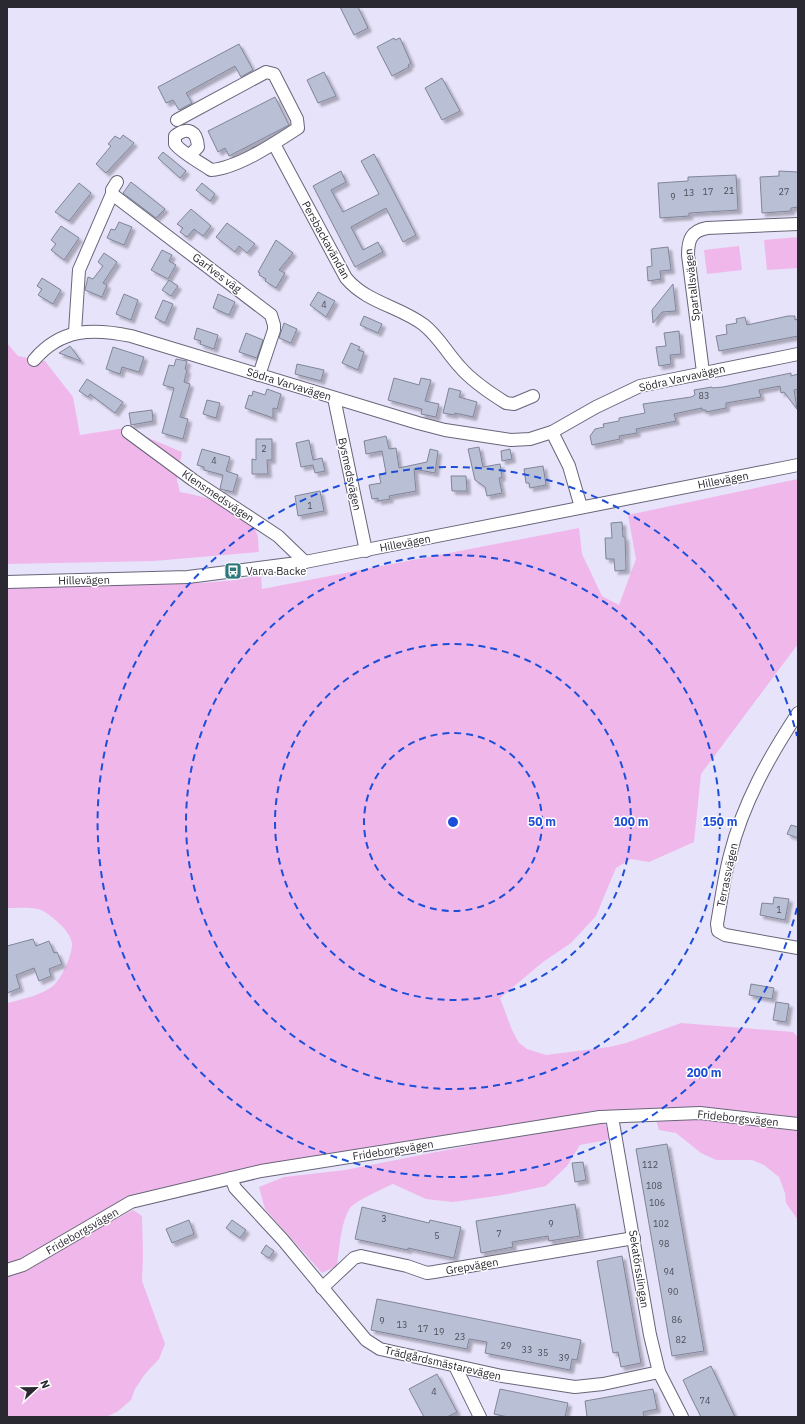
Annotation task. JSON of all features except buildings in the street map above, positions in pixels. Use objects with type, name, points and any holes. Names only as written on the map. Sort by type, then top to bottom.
[{"type":"street","points":[[177,120],[266,72],[274,74],[297,119],[298,128],[274,144],[224,169],[211,170],[190,155]]},
{"type":"street","name":"Persbackavändan","points":[[274,144],[342,272],[352,285],[364,295],[407,313],[426,326],[442,342],[465,372],[506,403],[514,404],[533,396]]},
{"type":"street","points":[[75,332],[79,270],[112,194],[112,190],[117,182]]},
{"type":"street","name":"Garfves väg","points":[[112,194],[271,316],[274,330],[259,375]]},
{"type":"street","name":"Spartallsvägen","points":[[702,372],[688,255],[690,238],[694,233],[707,228],[798,224]]},
{"type":"street","name":"Södra Varvavägen","points":[[34,360],[46,348],[75,332],[100,330],[130,336],[445,430],[520,440],[552,432],[596,407],[640,386],[702,372],[798,354]]},
{"type":"street","name":"Bysmedsvägen","points":[[334,398],[366,551]]},
{"type":"street","name":"Klensmedsvägen","points":[[128,432],[194,480],[278,536],[305,562]]},
{"type":"street","points":[[552,432],[569,466],[581,507]]},
{"type":"street","name":"Hillevägen","points":[[7,582],[188,577],[305,562],[798,465]]},
{"type":"street","name":"Terrassvägen","points":[[798,713],[764,766],[750,795],[730,855],[718,928],[722,934],[798,948]]},
{"type":"street","name":"Frideborgsvägen","points":[[7,1270],[23,1265],[131,1202],[261,1171],[612,1117],[700,1113],[798,1124]]},
{"type":"street","name":"Sekatörsslingan","points":[[612,1117],[650,1335],[660,1372],[682,1417]]},
{"type":"street","name":"Trädgårdsmästarevägen","points":[[231,1178],[235,1188],[366,1340],[380,1349],[502,1376],[575,1387],[602,1384],[660,1372]]},
{"type":"street","name":"Grepvägen","points":[[322,1288],[354,1258],[361,1256],[427,1272],[434,1272],[634,1238]]},
{"type":"street","points":[[455,1366],[480,1417]]},
{"type":"shaded area","points":[[798,237],[798,268],[767,270],[764,240]]},
{"type":"shaded area","points":[[739,246],[742,270],[707,274],[704,250]]},
{"type":"shaded area","points":[[7,343],[18,356],[45,361],[73,397],[80,435],[125,428],[182,452],[177,480],[180,492],[224,504],[244,516],[252,524],[257,534],[259,552],[154,561],[7,564]]},
{"type":"shaded area","points":[[798,479],[798,644],[701,774],[694,842],[649,862],[631,859],[616,868],[596,916],[571,943],[543,962],[500,998],[512,1030],[519,1043],[527,1049],[546,1055],[609,1047],[626,1043],[681,1023],[793,1032],[798,1037],[798,1120],[564,1118],[288,1160],[248,1168],[130,1197],[99,1213],[16,1263],[7,1266],[7,1003],[39,994],[51,988],[61,976],[66,966],[72,945],[69,935],[65,929],[43,911],[31,908],[7,908],[7,587],[202,583],[236,580],[261,575],[262,589],[579,528],[582,554],[602,596],[619,605],[636,559],[628,515]]},
{"type":"shaded area","points":[[656,1120],[702,1120],[798,1131],[798,1220],[786,1203],[785,1193],[779,1177],[764,1165],[752,1160],[716,1160],[701,1153],[676,1133],[659,1130]]},
{"type":"shaded area","points":[[604,1122],[612,1139],[580,1145],[567,1166],[546,1186],[503,1195],[453,1202],[426,1199],[393,1184],[370,1195],[357,1202],[350,1208],[342,1228],[337,1266],[322,1273],[265,1209],[259,1187],[284,1177],[345,1170],[573,1125]]},
{"type":"shaded area","points":[[133,1210],[142,1216],[142,1281],[165,1344],[159,1359],[145,1374],[135,1389],[131,1400],[117,1412],[106,1417],[7,1417],[7,1275],[25,1268]]},
{"type":"place","name":"Varva Backe","points":[[233,571]]}]
